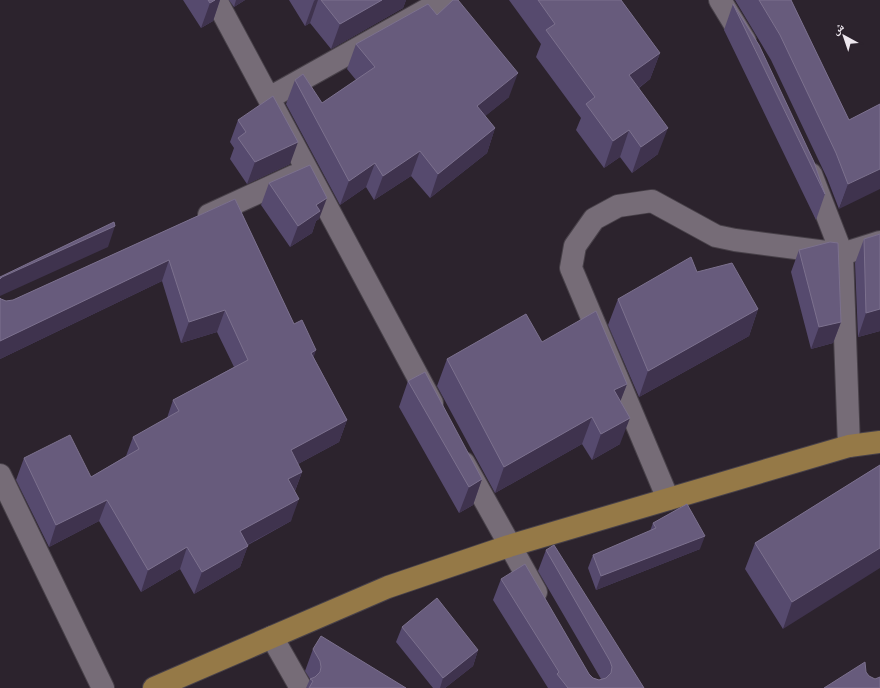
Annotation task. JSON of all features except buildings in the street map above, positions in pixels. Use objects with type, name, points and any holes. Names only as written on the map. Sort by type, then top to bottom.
[{"type":"main road","points":[[154,688],[388,587],[509,546],[849,446],[880,442]]},
{"type":"street","points":[[216,0],[442,421]]},
{"type":"street","points":[[269,98],[444,0]]},
{"type":"street","points":[[720,0],[756,59]]},
{"type":"street","points":[[803,156],[816,183],[842,254],[849,446]]},
{"type":"street","points":[[193,222],[307,170]]},
{"type":"street","points":[[668,499],[571,268],[575,246],[594,219],[618,206],[652,200],[716,236],[735,240],[842,254],[880,242]]},
{"type":"street","points":[[456,448],[509,546],[545,607]]},
{"type":"street","points":[[0,475],[103,688]]},
{"type":"street","points":[[272,637],[301,688]]}]
